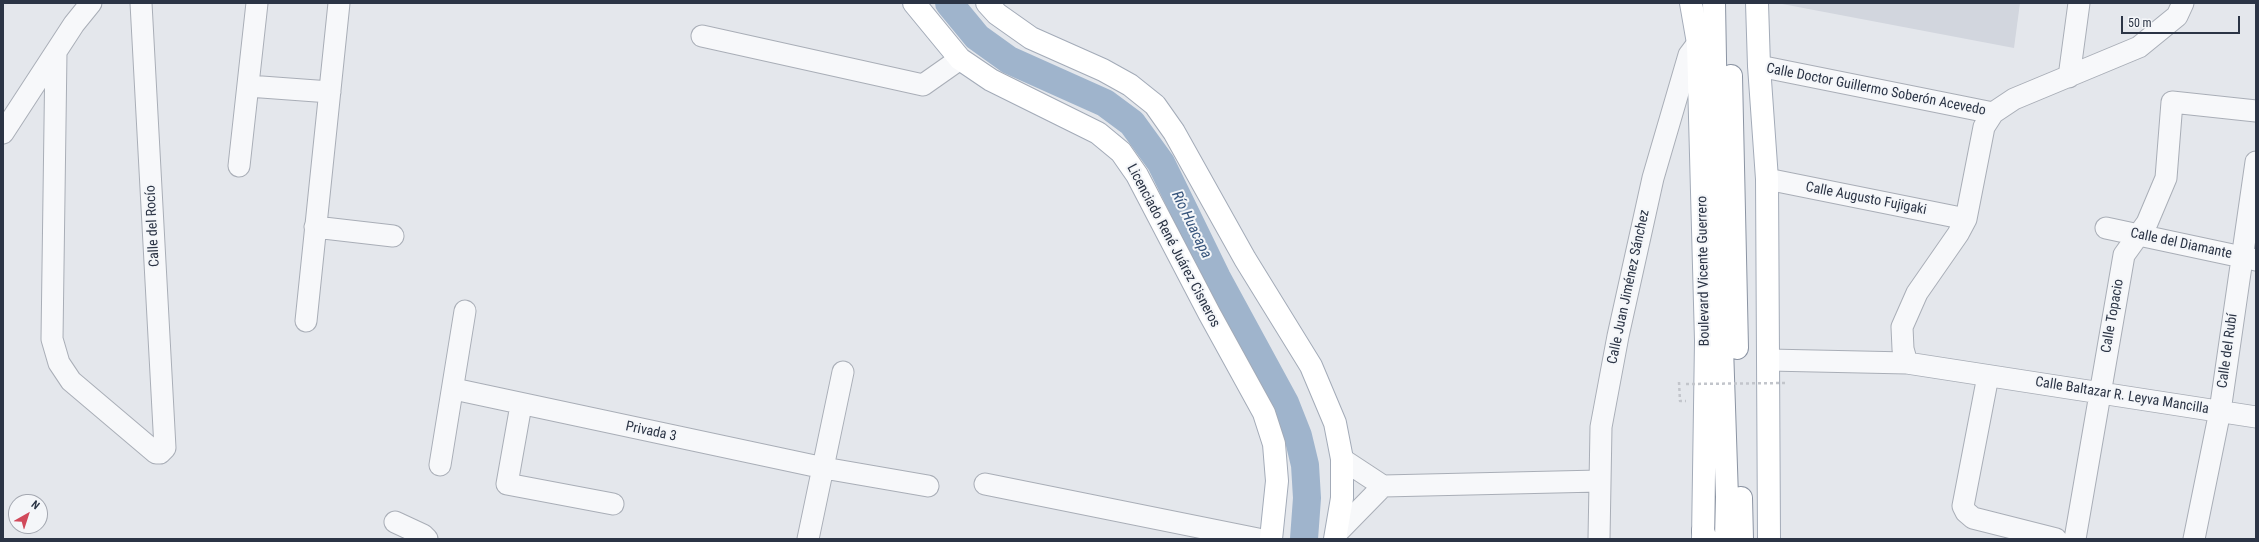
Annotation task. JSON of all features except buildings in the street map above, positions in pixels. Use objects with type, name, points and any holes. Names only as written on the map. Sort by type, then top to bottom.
[{"type":"main road","name":"Licenciado René Juárez Cisneros","points":[[914,3],[960,58],[991,80],[1098,133],[1121,152],[1137,175],[1205,307],[1264,412],[1274,444],[1277,481],[1271,539]]},
{"type":"main road","points":[[987,3],[997,14],[1031,38],[1110,74],[1130,85],[1154,105],[1174,132],[1245,260],[1311,366],[1335,423],[1342,459],[1342,498],[1336,536]]},
{"type":"main road","name":"Boulevard Vicente Guerrero","points":[[1691,3],[1698,43],[1706,340],[1704,536]]},
{"type":"main road","name":"Boulevard Vicente Guerrero","points":[[1714,3],[1727,497],[1726,539]]},
{"type":"main road","points":[[1729,3],[1742,539]]},
{"type":"main road","points":[[1757,3],[1759,66],[1767,179],[1769,539]]},
{"type":"street","points":[[3,134],[74,24],[91,3]]},
{"type":"street","name":"Calle del Rocío","points":[[56,52],[52,339],[59,363],[71,381],[156,453],[160,453],[165,448],[141,3]]},
{"type":"street","points":[[239,166],[257,3]]},
{"type":"street","points":[[306,321],[339,3]]},
{"type":"street","points":[[2069,77],[2079,3]]},
{"type":"street","points":[[1907,364],[1903,349],[1902,327],[1917,293],[1958,234],[1966,219],[1984,127],[1993,113],[2014,99],[2139,47],[2177,16],[2183,3]]},
{"type":"street","points":[[702,36],[923,85],[960,58]]},
{"type":"street","name":"Calle Juan Jiménez Sánchez","points":[[1599,539],[1600,427],[1653,178],[1689,55],[1698,43]]},
{"type":"street","name":"Calle Doctor Guillermo Soberón Acevedo","points":[[1759,66],[1993,113]]},
{"type":"street","points":[[248,86],[330,92]]},
{"type":"street","name":"Calle Topacio","points":[[2075,539],[2124,255],[2139,234],[2156,205],[2166,178],[2172,102],[2256,111]]},
{"type":"street","name":"Calle del Rubí","points":[[2194,539],[2248,259],[2256,162]]},
{"type":"street","name":"Calle Augusto Fujigaki","points":[[1767,179],[1966,219]]},
{"type":"street","points":[[315,227],[393,236]]},
{"type":"street","name":"Calle del Diamante","points":[[2106,228],[2248,259]]},
{"type":"street","points":[[440,465],[454,390],[465,311]]},
{"type":"street","name":"Calle Baltazar R. Leyva Mancilla","points":[[1769,360],[1907,364],[2220,410],[2256,417]]},
{"type":"street","points":[[808,539],[843,372]]},
{"type":"street","points":[[1988,376],[1963,506],[1966,512],[1973,518],[2056,539]]},
{"type":"street","name":"Privada 3","points":[[454,390],[824,468],[928,486]]},
{"type":"street","points":[[521,405],[507,484],[613,504]]},
{"type":"street","points":[[1342,459],[1383,486],[1599,481]]},
{"type":"street","points":[[985,484],[1258,539]]},
{"type":"street","points":[[1336,536],[1383,486]]},
{"type":"street","points":[[395,522],[423,535],[427,539]]},
{"type":"path","points":[[1679,382],[1680,401],[1686,401],[1686,396]]},
{"type":"path","points":[[1686,390],[1686,384],[1787,383]]},
{"type":"shaded area","points":[[1777,3],[2020,3],[2014,48]]},
{"type":"waterway","name":"Río Huacapa","points":[[949,3],[977,37],[1009,60],[1105,103],[1132,123],[1161,163],[1217,278],[1285,403],[1298,436],[1305,465],[1307,498],[1304,539]]}]
